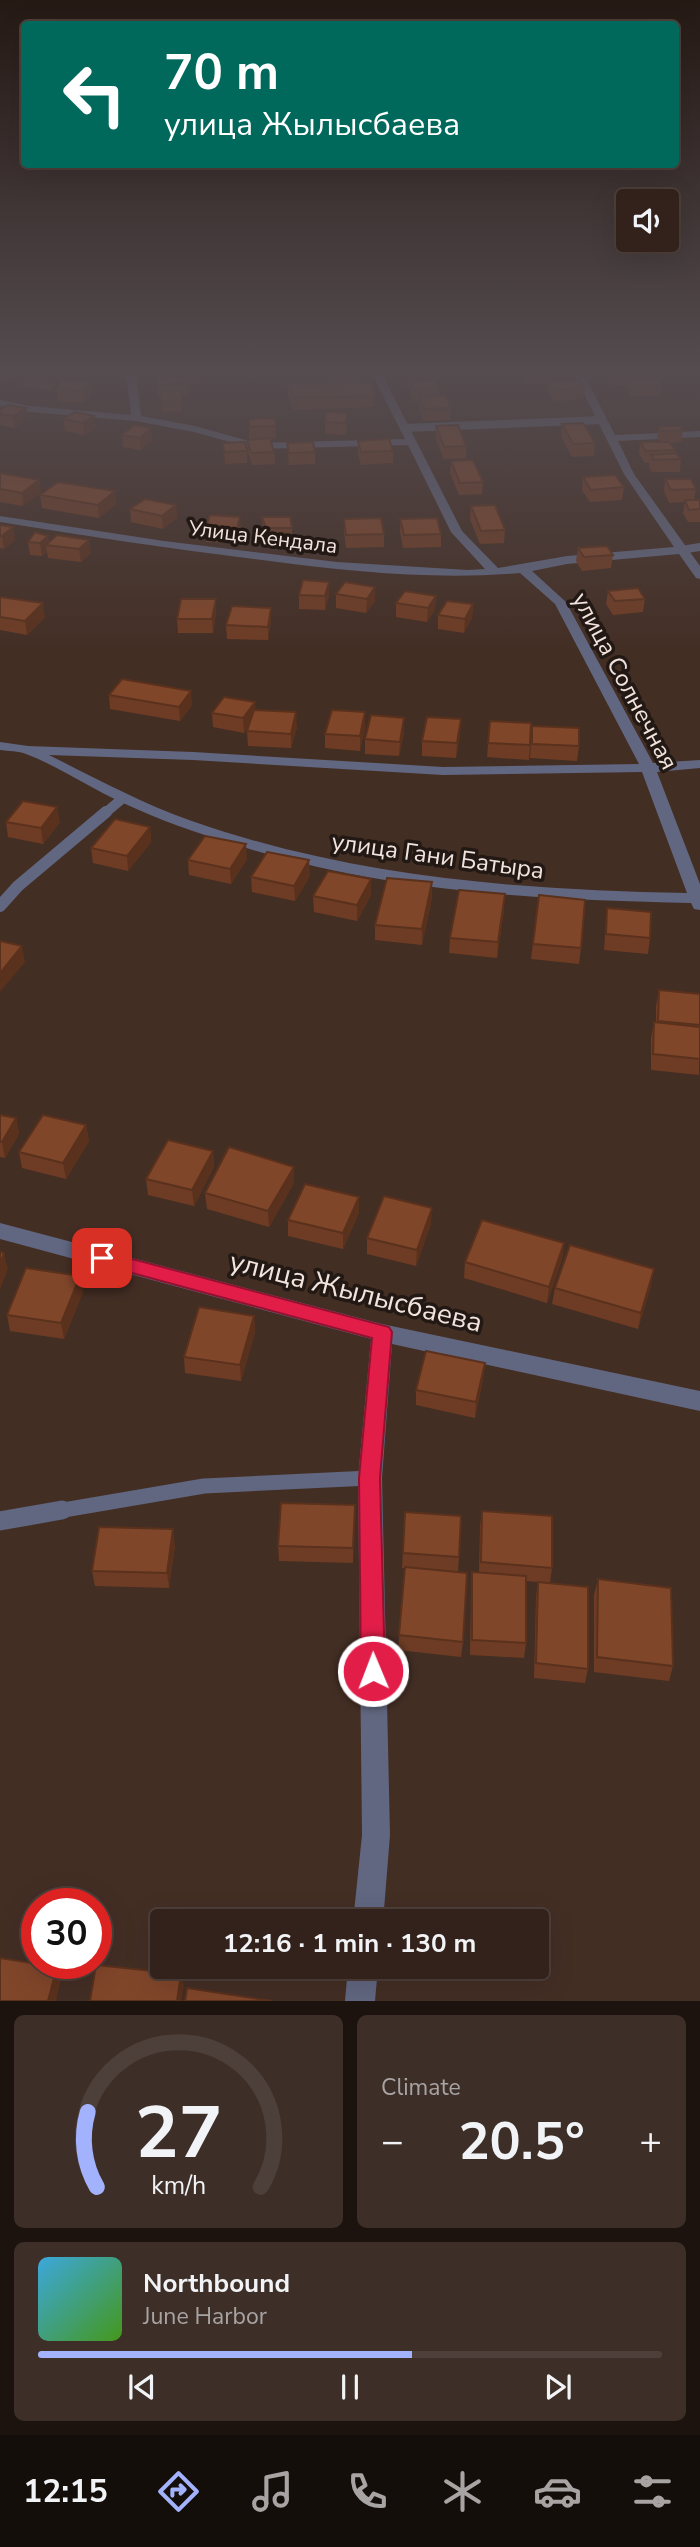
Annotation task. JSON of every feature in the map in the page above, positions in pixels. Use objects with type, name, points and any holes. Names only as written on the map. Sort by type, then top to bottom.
[{"type":"street","points":[[424,465],[457,531],[495,572]]},
{"type":"street","points":[[625,465],[700,575]]},
{"type":"street","name":"Улица Кендала","points":[[0,519],[164,545],[337,566],[468,574],[523,569],[567,560],[681,550]]},
{"type":"street","name":"улица Солнечная","points":[[523,569],[560,602],[648,768],[699,902]]},
{"type":"street","name":"улица Гани Батыра","points":[[0,746],[28,750],[193,756],[443,771],[648,768],[700,764]]},
{"type":"street","name":"улица Гани Батыра","points":[[28,750],[123,798],[184,823],[266,849],[372,875],[517,892],[699,902]]},
{"type":"street","name":"улица Жылысбаева","points":[[0,1231],[382,1332],[700,1401]]},
{"type":"street","points":[[369,1909],[376,1835],[370,1478],[382,1332]]},
{"type":"street","points":[[360,2001],[362,1979]]},
{"type":"lane","points":[[681,550],[700,547]]},
{"type":"lane","points":[[0,906],[18,887],[123,798]]},
{"type":"lane","points":[[0,1521],[204,1486],[370,1478]]},
{"type":"building","points":[[453,465],[475,465],[483,482],[460,483]]},
{"type":"building","points":[[0,473],[39,480],[22,493],[0,489]]},
{"type":"building","points":[[615,475],[624,487],[591,490],[583,477]]},
{"type":"building","points":[[665,479],[691,479],[696,489],[671,490]]},
{"type":"building","points":[[58,482],[115,491],[98,505],[40,495]]},
{"type":"building","points":[[145,499],[176,505],[162,516],[130,509]]},
{"type":"building","points":[[685,500],[700,500],[700,509],[689,510]]},
{"type":"building","points":[[495,505],[505,530],[481,531],[471,506]]},
{"type":"building","points":[[210,515],[240,517],[237,530],[205,529]]},
{"type":"building","points":[[262,517],[290,517],[292,528],[266,528]]},
{"type":"building","points":[[381,518],[384,534],[346,535],[344,519]]},
{"type":"building","points":[[437,518],[441,534],[404,535],[400,519]]},
{"type":"building","points":[[0,525],[13,527],[0,536]]},
{"type":"building","points":[[35,532],[48,536],[40,543],[28,542]]},
{"type":"building","points":[[57,535],[89,540],[79,549],[46,545]]},
{"type":"building","points":[[607,546],[613,555],[584,557],[578,548]]},
{"type":"building","points":[[303,580],[329,582],[325,596],[299,595]]},
{"type":"building","points":[[345,582],[375,587],[367,599],[336,594]]},
{"type":"building","points":[[638,588],[645,599],[615,601],[608,591]]},
{"type":"building","points":[[405,591],[436,596],[428,608],[396,603]]},
{"type":"building","points":[[0,597],[43,603],[25,621],[0,617]]},
{"type":"building","points":[[181,599],[216,599],[212,619],[177,619]]},
{"type":"building","points":[[447,601],[473,604],[465,619],[438,615]]},
{"type":"building","points":[[232,606],[271,608],[268,627],[226,625]]},
{"type":"building","points":[[122,679],[191,691],[179,707],[109,695]]},
{"type":"building","points":[[224,697],[255,702],[243,718],[212,713]]},
{"type":"building","points":[[254,710],[296,712],[291,734],[247,731]]},
{"type":"building","points":[[332,710],[365,712],[360,736],[325,734]]},
{"type":"building","points":[[371,715],[404,718],[400,742],[365,739]]},
{"type":"building","points":[[427,717],[461,719],[457,743],[422,741]]},
{"type":"building","points":[[490,721],[531,723],[530,745],[488,743]]},
{"type":"building","points":[[532,726],[579,728],[579,746],[532,744]]},
{"type":"building","points":[[23,801],[57,807],[41,828],[6,822]]},
{"type":"building","points":[[115,819],[150,827],[127,856],[91,848]]},
{"type":"building","points":[[205,836],[246,844],[230,869],[188,860]]},
{"type":"building","points":[[267,852],[309,860],[294,886],[251,877]]},
{"type":"building","points":[[328,871],[371,879],[357,905],[313,896]]},
{"type":"building","points":[[387,878],[432,882],[422,929],[375,925]]},
{"type":"building","points":[[459,890],[505,894],[498,942],[450,938]]},
{"type":"building","points":[[539,895],[585,900],[581,948],[533,944]]},
{"type":"building","points":[[607,908],[651,912],[650,938],[606,934]]},
{"type":"building","points":[[0,941],[22,946],[0,973]]},
{"type":"building","points":[[659,990],[700,994],[700,1025],[658,1021]]},
{"type":"building","points":[[654,1022],[700,1027],[700,1059],[653,1054]]},
{"type":"building","points":[[0,1115],[16,1118],[2,1142],[0,1142]]},
{"type":"building","points":[[43,1115],[86,1125],[63,1163],[19,1152]]},
{"type":"building","points":[[168,1140],[213,1151],[192,1190],[146,1179]]},
{"type":"building","points":[[229,1147],[294,1167],[268,1211],[205,1193]]},
{"type":"building","points":[[305,1184],[359,1197],[343,1233],[288,1220]]},
{"type":"building","points":[[384,1196],[432,1208],[417,1250],[367,1238]]},
{"type":"building","points":[[482,1220],[564,1243],[549,1287],[465,1262]]},
{"type":"building","points":[[570,1245],[654,1269],[641,1313],[555,1288]]},
{"type":"building","points":[[26,1268],[80,1276],[61,1323],[7,1315]]},
{"type":"building","points":[[199,1307],[254,1316],[240,1365],[184,1357]]},
{"type":"building","points":[[426,1351],[485,1363],[476,1402],[416,1390]]},
{"type":"building","points":[[281,1503],[355,1505],[353,1548],[278,1546]]},
{"type":"building","points":[[482,1511],[552,1516],[552,1568],[481,1562]]},
{"type":"building","points":[[405,1512],[461,1516],[459,1557],[403,1553]]},
{"type":"building","points":[[99,1527],[173,1529],[167,1573],[92,1571]]},
{"type":"building","points":[[405,1567],[467,1573],[463,1642],[399,1635]]},
{"type":"building","points":[[472,1572],[526,1576],[526,1643],[472,1640]]},
{"type":"building","points":[[598,1579],[671,1588],[673,1666],[597,1657]]},
{"type":"building","points":[[538,1582],[588,1587],[588,1669],[536,1663]]},
{"type":"building","points":[[0,1958],[21,1961],[21,1979],[54,1979],[48,2001],[0,2001]]},
{"type":"building","points":[[112,1967],[150,1971],[150,1979],[180,1979],[177,2001],[90,2001],[94,1979],[112,1979]]},
{"type":"building","points":[[187,1988],[272,2001],[185,2001]]},
{"type":"route","points":[[102,1258],[382,1332],[370,1478],[373,1671]]}]
